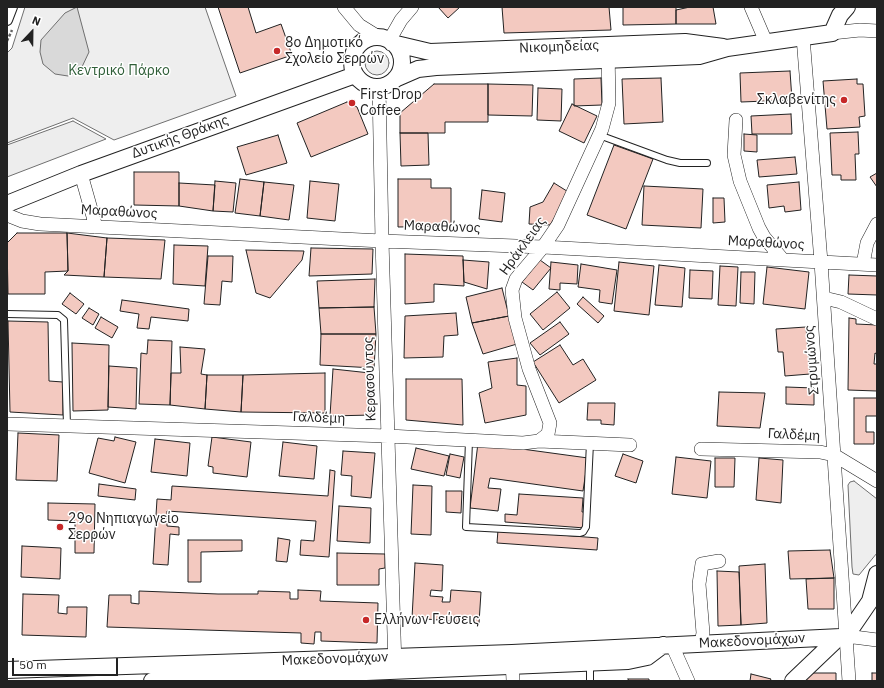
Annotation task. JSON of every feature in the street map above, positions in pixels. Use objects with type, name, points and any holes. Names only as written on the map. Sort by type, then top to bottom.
[{"type":"street","points":[[7,20],[12,7]]},
{"type":"street","points":[[344,7],[359,25],[387,40],[398,49],[402,61],[401,68],[395,79],[386,86],[368,86],[355,74],[352,61],[356,49],[364,41],[387,40]]},
{"type":"street","points":[[387,40],[412,7]]},
{"type":"street","points":[[752,7],[766,42]]},
{"type":"street","points":[[847,7],[840,14],[832,33],[860,30],[877,31]]},
{"type":"street","name":"Νικομηδείας","points":[[395,79],[409,72],[436,67],[685,58],[699,56],[727,48],[832,33]]},
{"type":"street","name":"Στρυμώνος","points":[[803,37],[822,262],[843,636],[849,681]]},
{"type":"street","name":"Νικομηδείας","points":[[387,40],[430,52],[685,42],[727,48]]},
{"type":"street","name":"Ηράκλειας","points":[[539,441],[548,434],[550,427],[529,369],[515,318],[512,290],[516,279],[543,247],[558,226],[599,135],[609,103],[608,45]]},
{"type":"street","name":"Δυτικής Θράκης","points":[[7,204],[81,174],[355,74]]},
{"type":"street","name":"Κερασούντος","points":[[379,87],[382,241],[395,664]]},
{"type":"street","points":[[736,120],[734,155],[740,181],[764,238],[783,260]]},
{"type":"street","points":[[81,174],[96,227]]},
{"type":"street","name":"Μαραθώνος","points":[[7,216],[22,221],[40,224],[877,264]]},
{"type":"street","points":[[863,264],[868,243],[877,224]]},
{"type":"street","points":[[824,298],[841,302],[877,319]]},
{"type":"street","name":"Γαλδέμη","points":[[7,424],[388,436],[522,443],[539,441],[630,445]]},
{"type":"street","name":"Γαλδέμη","points":[[701,449],[812,451],[834,455],[877,481]]},
{"type":"street","points":[[701,643],[703,633],[698,584],[702,564],[719,561]]},
{"type":"street","points":[[793,681],[843,636],[874,599],[877,574]]},
{"type":"street","name":"Μακεδονομάχων","points":[[513,667],[667,645],[843,636],[874,638]]},
{"type":"street","points":[[667,645],[688,681]]},
{"type":"street","name":"Μακεδονομάχων","points":[[152,681],[344,671],[395,664],[513,667],[636,660],[651,655],[667,645]]},
{"type":"street","name":"Μακεδονομάχων","points":[[7,670],[344,671]]},
{"type":"lane","points":[[599,135],[667,160],[680,163],[707,163]]},
{"type":"lane","points":[[7,314],[58,315],[63,318],[67,426]]},
{"type":"lane","points":[[469,440],[466,527],[580,533],[583,532],[586,527],[590,443]]},
{"type":"lane","points":[[590,663],[590,681]]},
{"type":"green space","name":"Κεντρικό Πάρκο","points":[[25,7],[205,7],[236,96],[114,140],[73,118],[7,143],[7,53],[12,48]]},
{"type":"green space","points":[[377,51],[382,52],[388,58],[388,68],[382,74],[377,75],[372,74],[366,68],[365,63],[366,58],[372,52]]},
{"type":"green space","points":[[854,481],[877,499],[877,553],[859,575],[853,574],[852,567],[848,485],[850,482]]},
{"type":"shaded area","points":[[77,7],[89,52],[81,69],[68,76],[55,74],[43,64],[40,52],[41,40],[65,13]]},
{"type":"shaded area","points":[[73,121],[106,139],[7,177],[7,145]]},
{"type":"building","points":[[218,7],[248,7],[256,33],[281,24],[292,55],[240,73]]},
{"type":"building","points":[[438,7],[460,7],[448,18]]},
{"type":"building","points":[[502,7],[609,7],[611,30],[504,33]]},
{"type":"building","points":[[623,7],[676,7],[676,24],[623,25]]},
{"type":"building","points":[[690,7],[713,7],[716,24],[676,24],[676,10]]},
{"type":"building","points":[[790,71],[792,100],[741,102],[740,73]]},
{"type":"building","points":[[601,78],[602,105],[574,106],[574,79]]},
{"type":"building","points":[[661,78],[663,122],[624,124],[622,79]]},
{"type":"building","name":"Σκλαβενίτης","points":[[857,79],[857,84],[863,84],[865,116],[859,117],[860,127],[827,129],[823,81]]},
{"type":"building","points":[[434,84],[488,84],[488,122],[445,122],[445,133],[400,133],[400,113]]},
{"type":"building","points":[[488,84],[533,85],[532,116],[488,115]]},
{"type":"building","points":[[538,88],[562,89],[561,121],[537,120]]},
{"type":"building","points":[[347,102],[357,107],[368,134],[311,157],[297,123]]},
{"type":"building","points":[[572,104],[597,116],[584,143],[559,131]]},
{"type":"building","points":[[791,114],[792,134],[752,134],[751,116]]},
{"type":"building","points":[[858,132],[859,154],[855,154],[856,180],[841,180],[841,175],[832,175],[830,133]]},
{"type":"building","points":[[400,133],[428,133],[429,165],[401,166]]},
{"type":"building","points":[[744,134],[757,135],[757,152],[744,151]]},
{"type":"building","points":[[278,135],[287,163],[246,175],[237,147]]},
{"type":"building","points":[[614,145],[653,159],[626,229],[587,215]]},
{"type":"building","points":[[795,157],[797,174],[759,177],[757,160]]},
{"type":"building","points":[[134,172],[179,172],[179,206],[134,205]]},
{"type":"building","points":[[877,173],[877,187],[870,177]]},
{"type":"building","points":[[240,179],[264,182],[260,216],[235,213]]},
{"type":"building","points":[[398,179],[431,179],[431,188],[451,188],[451,226],[398,227]]},
{"type":"building","points":[[215,181],[236,183],[233,212],[213,211]]},
{"type":"building","points":[[310,181],[339,184],[335,221],[307,218]]},
{"type":"building","points":[[264,182],[294,185],[289,220],[260,216]]},
{"type":"building","points":[[799,182],[801,210],[785,212],[784,206],[769,208],[767,185]]},
{"type":"building","points":[[179,183],[215,185],[213,211],[179,206]]},
{"type":"building","points":[[554,183],[570,193],[550,225],[529,224],[530,207],[543,202]]},
{"type":"building","points":[[644,186],[703,189],[701,228],[642,225]]},
{"type":"building","points":[[482,190],[505,193],[502,222],[479,219]]},
{"type":"building","points":[[713,198],[724,198],[725,222],[713,223]]},
{"type":"building","points":[[17,233],[67,233],[68,271],[45,272],[45,294],[8,294],[7,243]]},
{"type":"building","points":[[67,233],[107,238],[104,277],[64,275],[68,271]]},
{"type":"building","points":[[107,238],[165,240],[161,279],[104,277]]},
{"type":"building","points":[[174,245],[208,246],[205,286],[173,284]]},
{"type":"building","points":[[311,248],[373,249],[372,274],[309,276]]},
{"type":"building","points":[[246,250],[304,251],[302,260],[270,298],[256,293]]},
{"type":"building","points":[[405,254],[463,256],[464,286],[434,284],[434,302],[405,304]]},
{"type":"building","points":[[208,256],[233,256],[232,282],[222,281],[220,305],[204,304]]},
{"type":"building","points":[[463,260],[489,262],[487,289],[464,282]]},
{"type":"building","points":[[540,260],[551,268],[533,290],[522,282]]},
{"type":"building","points":[[551,262],[578,265],[577,284],[560,283],[560,290],[549,289]]},
{"type":"building","points":[[619,262],[654,266],[649,315],[614,311]]},
{"type":"building","points":[[581,264],[617,270],[612,304],[599,302],[600,290],[578,287]]},
{"type":"building","points":[[659,265],[685,268],[682,307],[655,305]]},
{"type":"building","points":[[720,266],[738,267],[736,306],[718,305]]},
{"type":"building","points":[[767,267],[809,272],[805,309],[763,304]]},
{"type":"building","points":[[690,270],[713,271],[712,299],[689,298]]},
{"type":"building","points":[[741,272],[755,272],[754,304],[740,303]]},
{"type":"building","points":[[849,275],[877,276],[877,295],[848,294]]},
{"type":"building","points":[[375,279],[374,307],[319,308],[317,281]]},
{"type":"building","points":[[502,288],[509,316],[472,323],[466,297]]},
{"type":"building","points":[[557,292],[570,308],[543,330],[530,314]]},
{"type":"building","points":[[70,293],[84,304],[76,314],[62,304]]},
{"type":"building","points":[[583,297],[604,316],[598,323],[577,304]]},
{"type":"building","points":[[122,300],[189,309],[188,321],[151,317],[149,329],[137,328],[139,314],[120,311]]},
{"type":"building","points":[[374,307],[376,334],[321,334],[319,308]]},
{"type":"building","points":[[89,308],[99,314],[93,325],[82,318]]},
{"type":"building","points":[[456,313],[458,335],[444,336],[443,357],[404,358],[405,316]]},
{"type":"building","points":[[509,316],[517,344],[483,354],[472,323]]},
{"type":"building","points":[[101,317],[118,327],[112,338],[95,328]]},
{"type":"building","points":[[849,318],[856,319],[856,324],[877,325],[877,354],[875,353],[874,364],[877,364],[877,391],[848,390]]},
{"type":"building","points":[[8,321],[48,322],[49,381],[63,382],[63,415],[10,412]]},
{"type":"building","points":[[560,322],[569,334],[540,355],[530,343]]},
{"type":"building","points":[[806,327],[810,374],[785,376],[783,352],[778,352],[776,329]]},
{"type":"building","points":[[321,334],[376,334],[374,368],[320,365]]},
{"type":"building","points":[[148,340],[172,341],[170,405],[139,404],[141,353],[147,354]]},
{"type":"building","points":[[72,343],[109,345],[108,410],[73,411]]},
{"type":"building","points":[[560,345],[573,365],[583,359],[596,380],[559,403],[533,362]]},
{"type":"building","points":[[180,347],[205,349],[201,374],[207,375],[205,409],[170,405],[171,373],[181,373]]},
{"type":"building","points":[[517,358],[517,385],[526,386],[526,415],[485,423],[479,393],[492,388],[488,362]]},
{"type":"building","points":[[109,366],[137,368],[136,409],[108,407]]},
{"type":"building","points":[[333,369],[370,373],[372,415],[330,416]]},
{"type":"building","points":[[325,373],[325,413],[241,412],[243,375]]},
{"type":"building","points":[[207,375],[243,375],[241,412],[205,409]]},
{"type":"building","points":[[406,379],[462,379],[463,425],[406,420]]},
{"type":"building","points":[[786,387],[814,388],[814,405],[786,404]]},
{"type":"building","points":[[719,392],[765,393],[760,428],[717,426]]},
{"type":"building","points":[[854,398],[877,398],[877,416],[866,416],[866,432],[874,432],[874,444],[854,444]]},
{"type":"building","points":[[588,403],[615,403],[614,425],[601,424],[601,420],[587,420]]},
{"type":"building","points":[[18,433],[59,435],[57,481],[16,480]]},
{"type":"building","points":[[115,437],[136,442],[125,483],[89,473],[98,438],[114,441]]},
{"type":"building","points":[[212,437],[251,442],[247,477],[213,473],[213,467],[208,466]]},
{"type":"building","points":[[155,439],[190,443],[187,476],[151,472]]},
{"type":"building","points":[[283,442],[317,446],[314,479],[279,476]]},
{"type":"building","points":[[478,443],[588,458],[583,491],[490,478],[488,488],[501,489],[498,511],[470,508]]},
{"type":"building","points":[[416,448],[449,456],[444,476],[411,469]]},
{"type":"building","points":[[343,451],[375,453],[371,498],[351,496],[352,476],[341,475]]},
{"type":"building","points":[[450,454],[464,457],[460,478],[446,475]]},
{"type":"building","points":[[623,454],[643,461],[636,483],[615,476]]},
{"type":"building","points":[[676,457],[711,461],[707,498],[672,494]]},
{"type":"building","points":[[715,458],[735,458],[734,487],[715,487]]},
{"type":"building","points":[[759,458],[783,460],[781,503],[756,500]]},
{"type":"building","points":[[330,470],[335,471],[329,557],[300,555],[301,540],[314,541],[316,521],[167,511],[167,526],[179,527],[179,535],[170,534],[168,565],[153,564],[157,499],[171,500],[172,486],[328,496]]},
{"type":"building","points":[[99,484],[136,489],[135,500],[98,496]]},
{"type":"building","points":[[413,485],[432,486],[431,535],[411,534]]},
{"type":"building","points":[[446,491],[462,491],[461,513],[446,512]]},
{"type":"building","points":[[519,494],[583,498],[582,512],[586,512],[585,528],[505,522],[505,514],[517,515]]},
{"type":"building","points":[[48,503],[95,504],[94,553],[75,553],[75,521],[48,520]]},
{"type":"building","points":[[339,506],[371,508],[370,543],[337,541]]},
{"type":"building","points":[[498,530],[598,538],[597,550],[497,543]]},
{"type":"building","points":[[278,538],[290,540],[287,562],[276,561]]},
{"type":"building","points":[[188,540],[242,540],[242,551],[201,552],[201,582],[188,582]]},
{"type":"building","points":[[22,546],[61,548],[60,579],[21,577]]},
{"type":"building","points":[[830,550],[834,578],[790,579],[788,551]]},
{"type":"building","points":[[337,553],[385,554],[385,568],[379,569],[379,585],[337,585]]},
{"type":"building","points":[[415,563],[443,565],[442,591],[431,590],[430,596],[443,597],[442,602],[450,602],[451,590],[481,592],[479,623],[412,618]]},
{"type":"building","points":[[765,564],[767,623],[741,625],[739,566]]},
{"type":"building","points":[[717,571],[739,572],[741,625],[718,626]]},
{"type":"building","points":[[834,578],[834,609],[808,609],[806,579]]},
{"type":"building","points":[[298,590],[321,591],[320,601],[378,603],[377,643],[321,641],[321,632],[315,632],[314,644],[301,643],[301,633],[107,627],[109,595],[131,595],[131,603],[139,604],[139,591],[218,594],[258,594],[258,591],[290,592],[290,599],[298,599]]},
{"type":"building","points":[[23,594],[59,595],[58,613],[67,614],[67,607],[87,607],[86,637],[22,635]]},
{"type":"building","points":[[806,673],[836,673],[836,681],[806,681]]},
{"type":"building","points":[[872,673],[877,673],[877,681],[872,681]]},
{"type":"building","points":[[751,674],[771,679],[770,681],[750,681]]},
{"type":"building","points":[[628,679],[649,679],[649,681],[629,681]]},
{"type":"place","name":"8ο Δημοτικό Σχολείο Σερρών","points":[[277,51]]},
{"type":"place","name":"Σκλαβενίτης","points":[[844,100]]},
{"type":"place","name":"First Drop Coffee","points":[[352,103]]},
{"type":"place","name":"29ο Νηπιαγωγείο Σερρών","points":[[60,527]]},
{"type":"place","name":"Ελλήνων Γεύσεις","points":[[366,620]]}]
